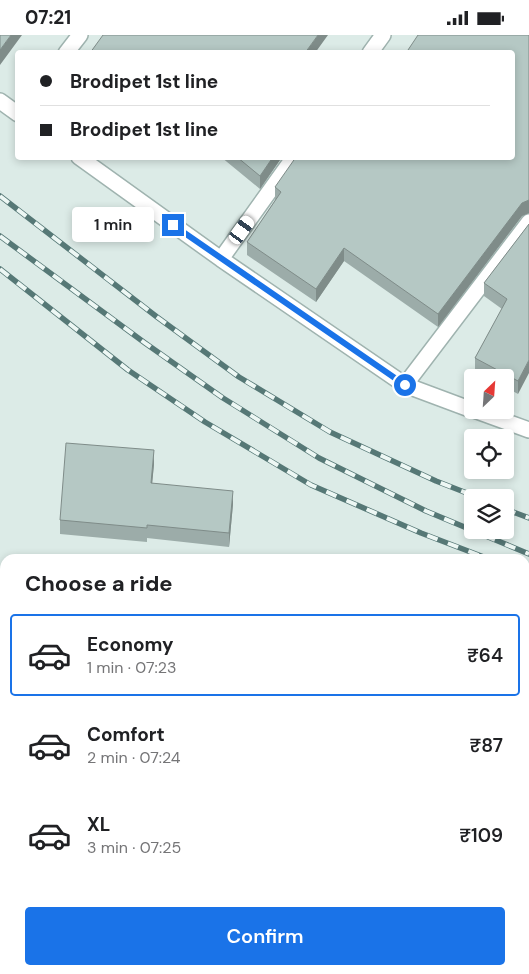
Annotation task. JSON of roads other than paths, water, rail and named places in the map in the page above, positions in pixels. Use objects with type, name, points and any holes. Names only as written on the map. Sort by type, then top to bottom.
[{"type":"street","points":[[68,50],[80,35]]},
{"type":"street","points":[[372,50],[383,35]]},
{"type":"street","points":[[0,101],[15,112]]},
{"type":"street","points":[[83,160],[220,259],[405,385],[464,407]]},
{"type":"street","points":[[220,259],[292,160]]},
{"type":"street","points":[[405,385],[529,222]]},
{"type":"street","points":[[498,419],[529,430]]},
{"type":"railway","points":[[0,196],[157,317],[239,377],[330,432],[464,492]]},
{"type":"railway","points":[[0,236],[223,398],[319,458],[426,511],[529,554]]},
{"type":"railway","points":[[0,269],[128,370],[205,422],[311,485],[421,533],[476,554]]},
{"type":"railway","points":[[514,512],[529,518]]}]
